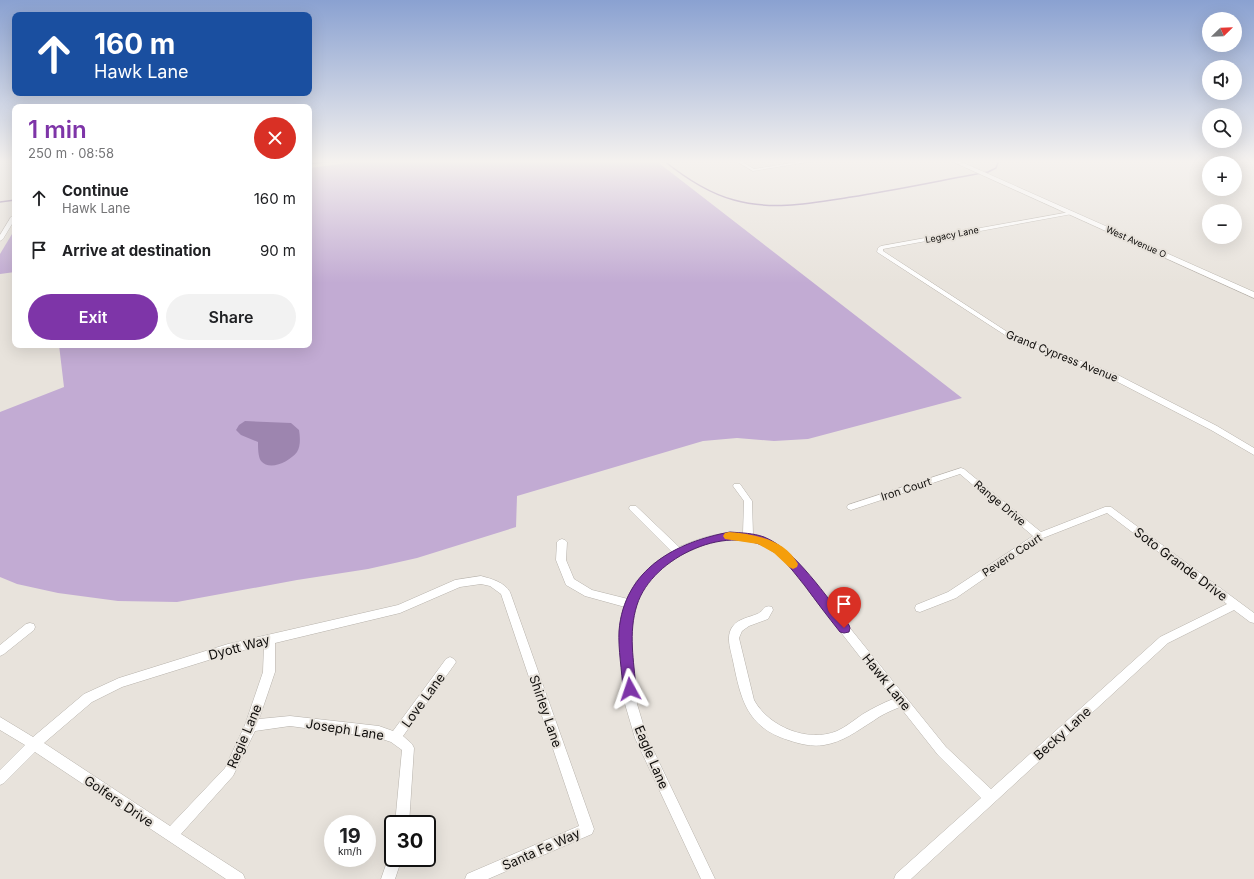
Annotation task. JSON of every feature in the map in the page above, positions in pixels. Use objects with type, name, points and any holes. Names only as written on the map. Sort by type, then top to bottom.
[{"type":"main road","name":"West Avenue O","points":[[1043,201],[1254,295]]},
{"type":"street","name":"Legacy Lane","points":[[881,248],[1070,213]]},
{"type":"street","points":[[0,240],[12,220]]},
{"type":"street","name":"Grand Cypress Avenue","points":[[881,248],[880,252],[893,262],[1010,336],[1113,376],[1214,428],[1254,452]]},
{"type":"street","name":"Iron Court","points":[[851,507],[961,471]]},
{"type":"street","name":"Range Drive","points":[[961,471],[1040,536]]},
{"type":"street","points":[[737,486],[748,501],[748,537]]},
{"type":"street","points":[[633,508],[678,552]]},
{"type":"street","name":"Pevero Court","points":[[920,608],[952,595],[1040,536],[1108,509]]},
{"type":"street","name":"Soto Grande Drive","points":[[1108,509],[1254,619]]},
{"type":"street","name":"Eagle Lane","points":[[708,879],[641,738],[631,704],[625,631],[631,604],[641,583],[656,567],[678,552],[706,540],[730,536],[748,537]]},
{"type":"street","name":"Hawk Lane","points":[[748,537],[761,540],[778,550],[796,568],[942,751],[991,798]]},
{"type":"street","points":[[562,542],[561,560],[570,582],[589,594],[631,604]]},
{"type":"street","name":"Dyott Way","points":[[0,779],[34,744],[88,698],[119,683],[228,649],[400,609],[459,583],[481,580],[493,583],[505,592]]},
{"type":"street","name":"Shirley Lane","points":[[505,592],[587,829]]},
{"type":"street","name":"Becky Lane","points":[[900,879],[1164,640],[1235,604]]},
{"type":"street","points":[[768,610],[764,616],[745,622],[737,628],[734,638],[749,702],[757,714],[771,726],[791,736],[817,741],[836,737],[873,714],[902,700]]},
{"type":"street","points":[[0,651],[30,628]]},
{"type":"street","name":"Regie Lane","points":[[171,835],[229,772],[251,726],[269,672],[270,639]]},
{"type":"street","name":"Love Lane","points":[[395,737],[450,662]]},
{"type":"street","name":"Joseph Lane","points":[[251,726],[290,721],[379,732],[395,737],[408,748],[403,815]]},
{"type":"street","name":"Golfers Drive","points":[[0,723],[238,879]]},
{"type":"street","name":"Santa Fe Way","points":[[472,879],[587,829]]},
{"type":"street","points":[[388,879],[392,867]]},
{"type":"shaded area","points":[[312,201],[708,201],[962,398],[808,439],[774,441],[737,438],[703,441],[517,496],[516,527],[417,558],[368,569],[297,580],[177,602],[118,601],[58,593],[17,584],[0,577],[0,412],[64,387],[59,348],[312,348]]},
{"type":"shaded area","points":[[12,234],[12,272],[0,274],[0,254]]},
{"type":"shaded area","points":[[245,421],[291,423],[299,430],[300,444],[297,452],[290,459],[280,464],[269,466],[265,464],[259,457],[258,442],[241,435],[236,430],[239,425]]},
{"type":"waterway","points":[[0,202],[7,201]]},
{"type":"waterway","points":[[739,201],[763,205],[792,205],[822,201]]},
{"type":"slow traffic","points":[[729,536],[748,537],[761,540],[778,550],[793,564]]},
{"type":"route","points":[[630,689],[625,631],[631,604],[641,583],[656,567],[678,552],[706,540],[730,536],[748,537],[761,540],[778,550],[796,568],[844,628]]}]
